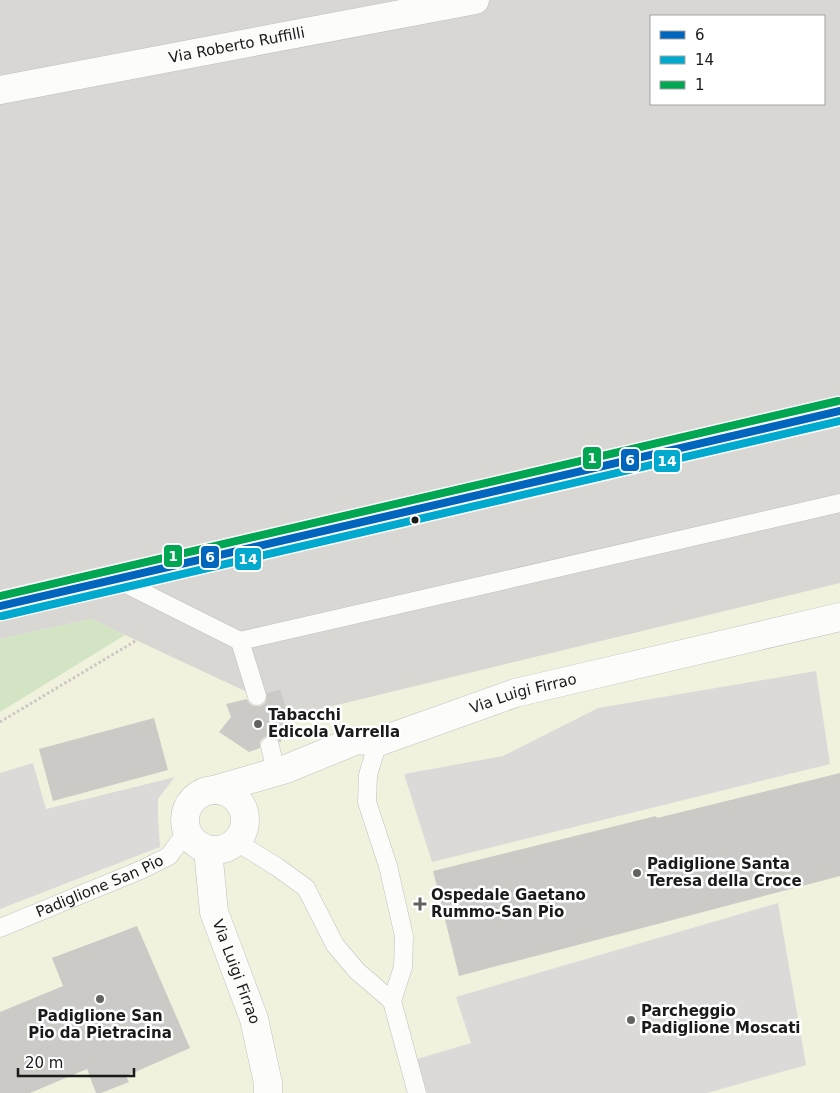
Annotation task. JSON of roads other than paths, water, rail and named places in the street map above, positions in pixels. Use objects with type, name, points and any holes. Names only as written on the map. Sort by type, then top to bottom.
[{"type":"street","name":"Via Roberto Ruffilli","points":[[0,90],[475,0]]},
{"type":"street","points":[[0,606],[840,411]]},
{"type":"street","name":"Via Luigi Firrao","points":[[214,790],[286,769],[357,740],[378,742],[514,694],[840,617]]},
{"type":"street","points":[[214,790],[223,790],[240,803],[245,812],[245,823],[243,833],[237,842],[229,848],[208,850],[198,846],[191,839],[187,831],[185,812],[196,796],[214,790]]},
{"type":"street","name":"Via Luigi Firrao","points":[[208,850],[214,912],[254,1019],[268,1083],[268,1093]]},
{"type":"lane","points":[[116,579],[240,641],[840,503]]},
{"type":"lane","points":[[240,641],[257,696]]},
{"type":"lane","points":[[378,742],[368,775],[367,802],[388,866],[404,936],[403,968],[392,1001],[417,1093]]},
{"type":"lane","points":[[270,746],[276,772]]},
{"type":"lane","name":"Padiglione San Pio","points":[[0,928],[143,869],[169,856],[187,831]]},
{"type":"lane","points":[[237,842],[306,888],[335,945],[357,971],[392,1001]]},
{"type":"place","name":"Tabacchi Edicola Varrella","points":[[258,724]]},
{"type":"place","name":"Padiglione Santa Teresa della Croce","points":[[637,873]]},
{"type":"place","name":"Ospedale Gaetano Rummo-San Pio","points":[[420,904]]},
{"type":"place","name":"Padiglione San Pio da Pietracina","points":[[100,999]]},
{"type":"place","name":"Parcheggio Padiglione Moscati","points":[[631,1020]]}]
